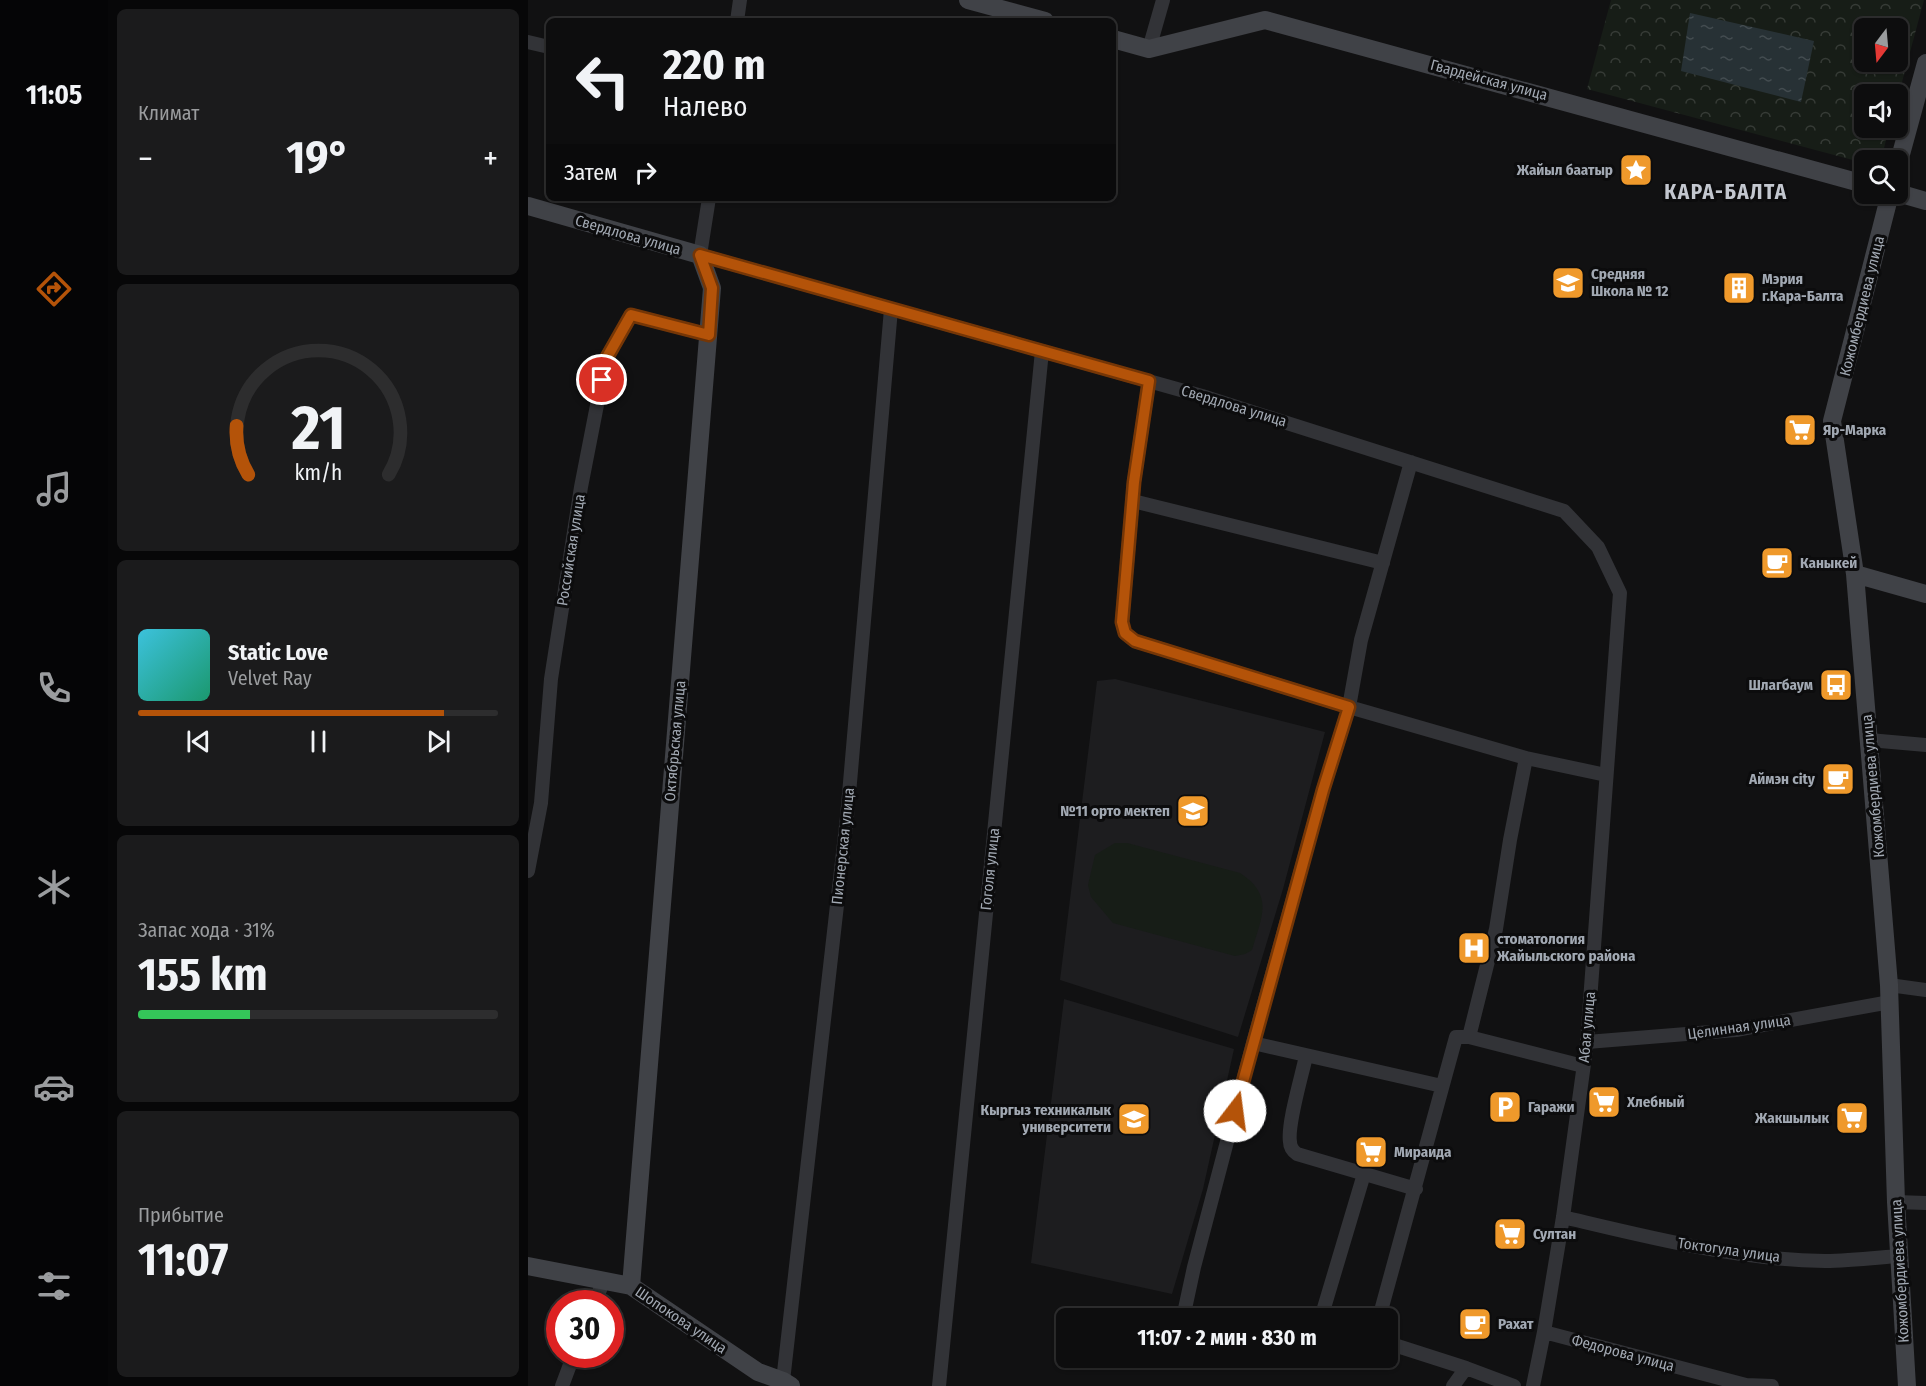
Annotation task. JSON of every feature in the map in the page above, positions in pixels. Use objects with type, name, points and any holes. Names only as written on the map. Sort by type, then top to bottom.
[{"type":"street","points":[[737,18],[740,0]]},
{"type":"street","points":[[968,0],[1034,18]]},
{"type":"street","points":[[1149,49],[1163,0]]},
{"type":"street","name":"Гвардейская улица","points":[[1116,40],[1149,49],[1265,20],[1854,181]]},
{"type":"street","points":[[528,42],[546,46]]},
{"type":"street","points":[[1902,150],[1926,63]]},
{"type":"street","points":[[1908,196],[1926,201]]},
{"type":"street","name":"Октябрьская улица","points":[[631,1286],[709,335],[712,288],[700,255],[709,201]]},
{"type":"street","name":"Кожомбердиева улица","points":[[1887,204],[1833,421],[1855,574],[1889,993],[1898,1256],[1907,1386]]},
{"type":"street","name":"Свердлова улица","points":[[528,206],[1202,396],[1564,511],[1598,547],[1620,593]]},
{"type":"street","name":"Пионерская улица","points":[[787,1383],[846,828],[891,309]]},
{"type":"street","name":"Российская улица","points":[[528,872],[542,803],[551,679],[581,487],[606,359],[631,315],[709,335]]},
{"type":"street","name":"Гоголя улица","points":[[939,1386],[1042,351]]},
{"type":"street","points":[[1149,381],[1132,501],[1122,622],[1125,633],[1129,637],[1135,641],[1349,707],[1526,759],[1606,774]]},
{"type":"street","points":[[1185,1308],[1252,1043],[1323,790],[1349,707],[1361,640],[1411,462]]},
{"type":"street","points":[[1132,501],[1383,563]]},
{"type":"street","points":[[1855,574],[1926,594]]},
{"type":"street","name":"Абая улица","points":[[1533,1386],[1563,1217],[1587,1042],[1620,593]]},
{"type":"street","points":[[1869,740],[1926,745]]},
{"type":"street","points":[[1469,1037],[1496,929],[1526,759]]},
{"type":"street","name":"Целинная улица","points":[[1587,1042],[1736,1030],[1889,993],[1926,990]]},
{"type":"street","points":[[1382,1308],[1416,1189],[1455,1038],[1460,1035],[1583,1065]]},
{"type":"street","points":[[1252,1043],[1442,1086]]},
{"type":"street","points":[[1306,1056],[1291,1129],[1292,1150],[1297,1154],[1416,1189]]},
{"type":"street","points":[[1324,1308],[1364,1174]]},
{"type":"street","points":[[1896,1202],[1926,1203]]},
{"type":"street","name":"Токтогула улица","points":[[1563,1217],[1648,1237],[1744,1254],[1825,1261],[1898,1256]]},
{"type":"street","name":"Шопокова улица","points":[[528,1266],[631,1286],[756,1379],[787,1383]]},
{"type":"street","points":[[600,1290],[604,1280]]},
{"type":"street","name":"Федорова улица","points":[[1544,1332],[1746,1385],[1772,1386]]},
{"type":"street","points":[[1398,1346],[1514,1386]]},
{"type":"street","points":[[562,1386],[569,1368]]},
{"type":"street","points":[[1453,1386],[1466,1368]]},
{"type":"shaded area","name":"№11 орто мектеп","points":[[1115,679],[1325,732],[1283,889],[1238,1037],[1060,980],[1097,681]]},
{"type":"shaded area","name":"Кыргыз техникалык университети","points":[[1064,999],[1234,1049],[1203,1189],[1172,1294],[1031,1263]]},
{"type":"green space","points":[[1611,0],[1924,0],[1908,60],[1908,18],[1854,18],[1854,72],[1905,72],[1901,84],[1854,84],[1854,138],[1886,138],[1884,150],[1854,150],[1854,160],[1587,89]]},
{"type":"green space","points":[[1115,843],[1127,843],[1240,873],[1258,890],[1262,899],[1261,917],[1252,950],[1235,956],[1113,923],[1091,897],[1088,885],[1095,855]]},
{"type":"water","points":[[1690,13],[1814,41],[1801,102],[1681,71]]},
{"type":"place","name":"Жайыл баатыр","points":[[1636,170]]},
{"type":"place","name":"Средняя Школа № 12","points":[[1568,283]]},
{"type":"place","name":"Мэрия г.Кара-Балта","points":[[1739,288]]},
{"type":"place","name":"Яр-Марка","points":[[1800,430]]},
{"type":"place","name":"Каныкей","points":[[1777,563]]},
{"type":"place","name":"Шлагбаум","points":[[1836,685]]},
{"type":"place","name":"Аймэн city","points":[[1838,779]]},
{"type":"place","name":"№11 орто мектеп","points":[[1193,811]]},
{"type":"place","name":"стоматология Жайыльского района","points":[[1474,948]]},
{"type":"place","name":"Хлебный","points":[[1604,1102]]},
{"type":"place","name":"Гаражи","points":[[1505,1107]]},
{"type":"place","name":"Жакшылык","points":[[1852,1118]]},
{"type":"place","name":"Кыргыз техникалык университети","points":[[1134,1119]]},
{"type":"place","name":"Мираида","points":[[1371,1152]]},
{"type":"place","name":"Султан","points":[[1510,1234]]},
{"type":"place","name":"Рахат","points":[[1475,1324]]},
{"type":"district","name":"КАРА-БАЛТА","points":[[1726,192]]},
{"type":"route","points":[[602,380],[606,359],[631,315],[709,335],[712,288],[700,255],[1149,381],[1134,482],[1122,622],[1125,633],[1135,641],[1349,707],[1323,790],[1235,1111]]}]
